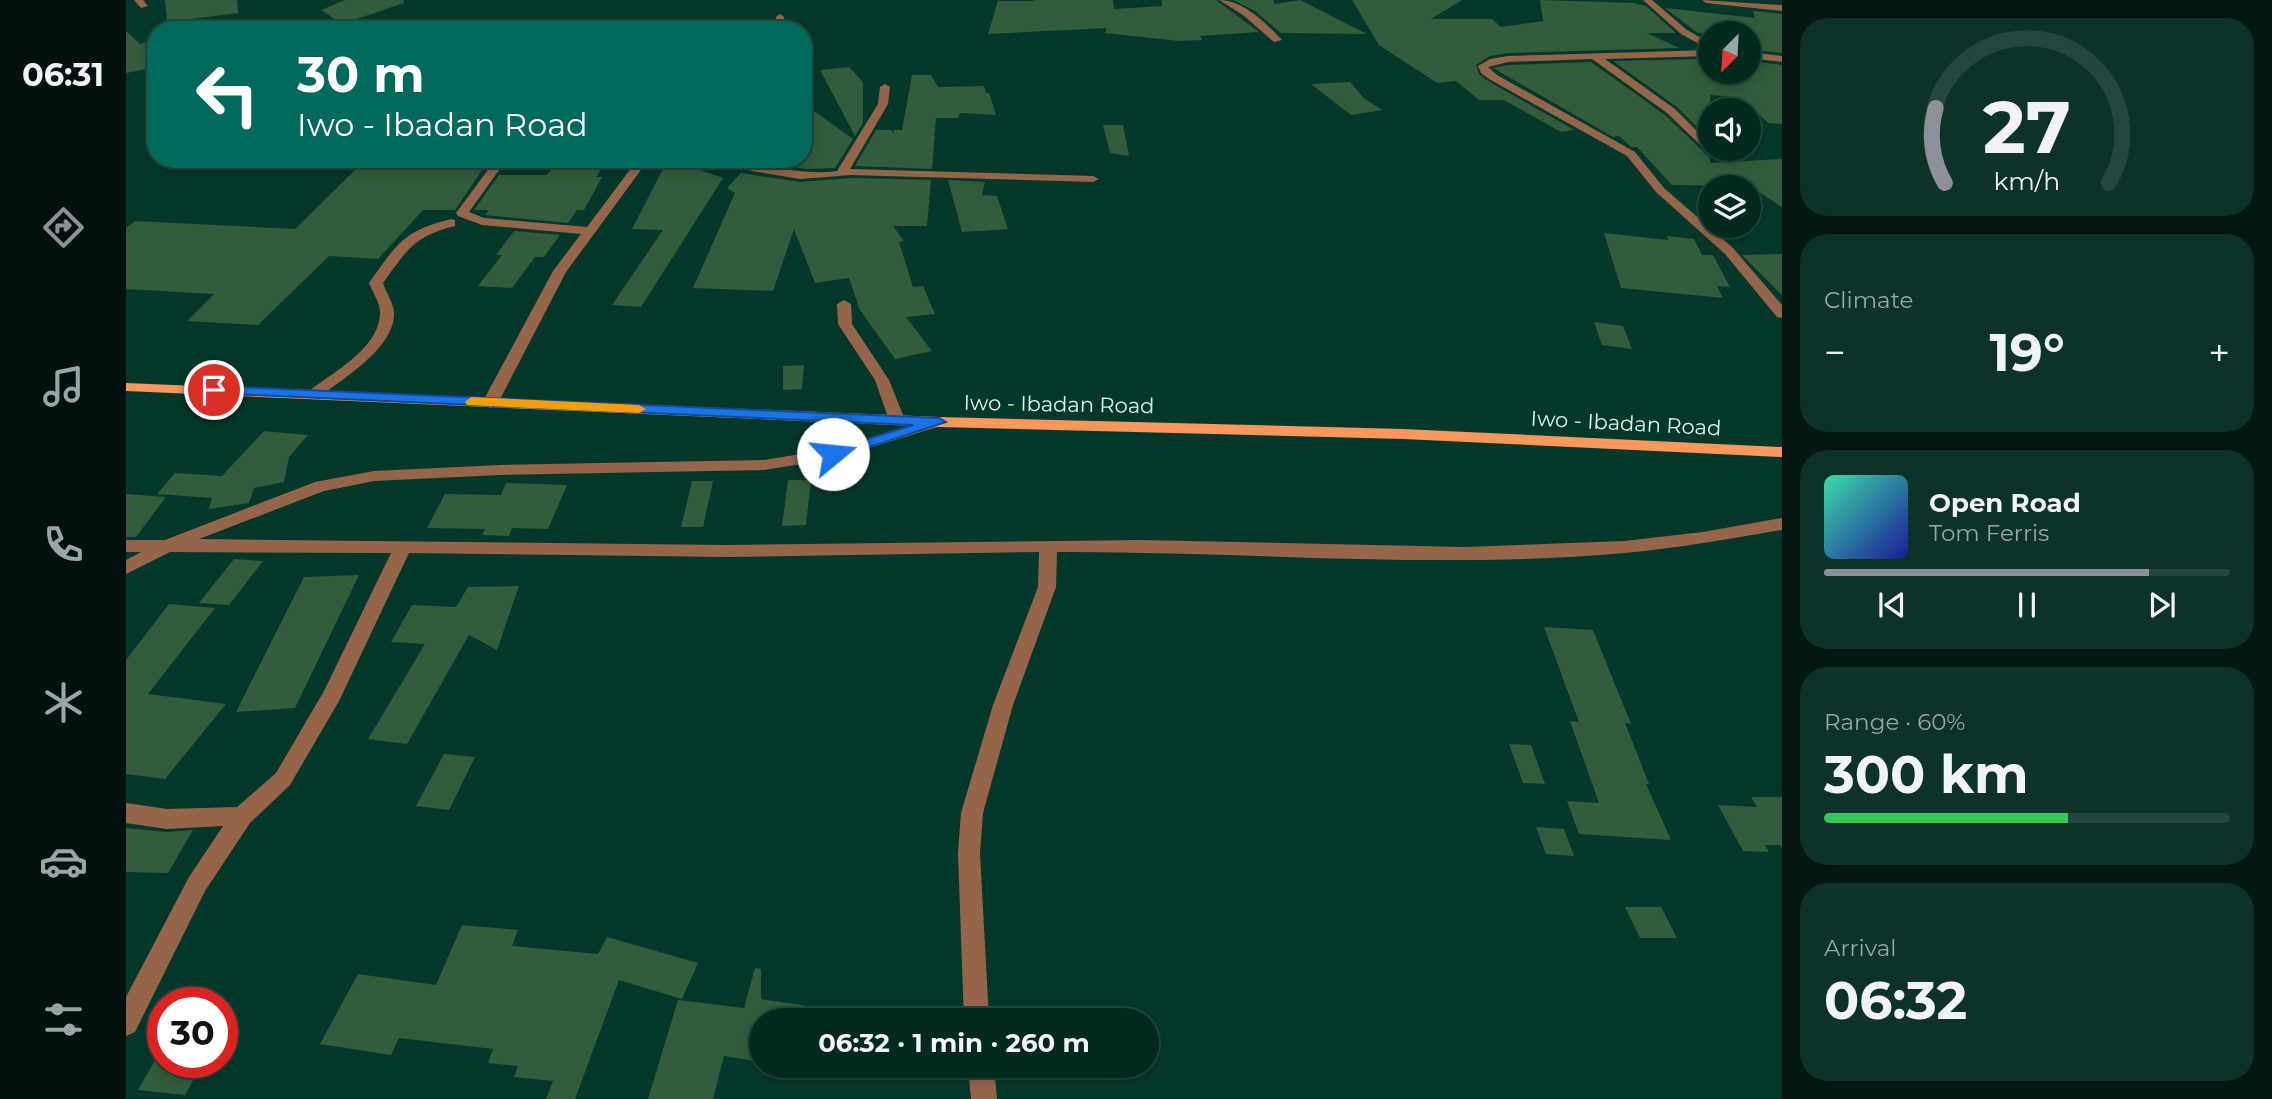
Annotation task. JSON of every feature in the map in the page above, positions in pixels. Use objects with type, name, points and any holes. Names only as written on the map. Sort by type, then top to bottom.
[{"type":"main road","name":"Iwo - Ibadan Road","points":[[126,387],[939,422],[1403,434],[1782,452]]},
{"type":"street","points":[[1223,0],[1246,13],[1277,40]]},
{"type":"street","points":[[1647,0],[1691,39],[1698,42]]},
{"type":"street","points":[[1706,0],[1782,8]]},
{"type":"street","points":[[1698,53],[1508,59],[1493,61],[1483,66],[1484,71],[1493,77],[1631,154],[1660,190],[1729,251],[1782,314]]},
{"type":"street","points":[[1594,56],[1671,111],[1698,139]]},
{"type":"street","points":[[1761,57],[1782,59]]},
{"type":"street","points":[[841,174],[884,104],[886,87]]},
{"type":"street","points":[[495,168],[462,213],[482,221],[588,231]]},
{"type":"street","points":[[490,403],[539,306],[588,231],[637,168]]},
{"type":"street","points":[[757,168],[787,175],[828,178],[841,174],[1093,179]]},
{"type":"street","points":[[314,394],[365,354],[383,330],[387,313],[376,283],[401,246],[418,232],[451,223]]},
{"type":"street","points":[[844,304],[845,324],[882,380],[897,420]]},
{"type":"street","points":[[126,568],[168,545],[321,486],[374,476],[764,465],[833,454],[939,422]]},
{"type":"street","points":[[126,546],[724,551],[1048,547],[1478,552],[1657,544],[1720,538],[1782,524]]},
{"type":"street","points":[[976,1008],[969,853],[972,813],[1003,705],[1046,587],[1048,547]]},
{"type":"street","points":[[126,1024],[197,884],[242,816],[283,779],[332,695],[402,549]]},
{"type":"street","points":[[126,813],[167,819],[242,816]]},
{"type":"street","points":[[982,1078],[984,1099]]},
{"type":"building","points":[[165,0],[237,0],[238,13],[167,21]]},
{"type":"building","points":[[345,0],[403,0],[404,3],[351,21],[338,21],[321,10]]},
{"type":"building","points":[[1032,0],[1113,0],[1114,9],[1162,6],[1162,0],[1216,0],[1259,32],[1200,36],[1202,40],[1179,41],[1105,33],[1107,28],[988,34],[998,1],[1035,1]]},
{"type":"building","points":[[1233,0],[1273,0],[1275,4],[1300,0],[1367,34],[1281,33],[1255,11]]},
{"type":"building","points":[[1352,0],[1462,0],[1431,19],[1492,19],[1501,27],[1543,21],[1540,0],[1634,3],[1646,6],[1676,33],[1647,33],[1679,48],[1508,53],[1490,56],[1476,65],[1479,74],[1488,81],[1594,141],[1574,130],[1561,132],[1504,100],[1479,100],[1456,81],[1437,83],[1379,45]]},
{"type":"building","points":[[1665,8],[1755,18],[1753,11],[1782,14],[1782,53],[1761,51],[1761,21],[1698,21],[1698,33]]},
{"type":"building","points":[[126,31],[140,44],[147,42],[147,69],[126,73]]},
{"type":"building","points":[[1698,59],[1698,84],[1761,84],[1761,63],[1782,65],[1782,124],[1768,123],[1761,116],[1761,98],[1710,95],[1710,98],[1698,98],[1698,128],[1677,107],[1613,61]]},
{"type":"building","points":[[1591,62],[1665,115],[1698,147],[1698,161],[1710,163],[1782,159],[1782,207],[1761,193],[1761,175],[1698,175],[1698,185],[1672,185],[1637,147],[1631,147],[1619,136],[1613,137],[1493,68]]},
{"type":"building","points":[[849,67],[863,82],[863,123],[855,136],[820,70]]},
{"type":"building","points":[[912,75],[931,75],[938,87],[984,86],[996,115],[960,113],[958,118],[936,118],[932,169],[855,166],[876,130],[891,130],[894,134],[893,130],[902,130]]},
{"type":"building","points":[[1350,82],[1364,98],[1382,110],[1351,115],[1311,84]]},
{"type":"building","points":[[812,109],[853,139],[835,168],[806,169],[800,168],[812,168]]},
{"type":"building","points":[[1103,125],[1123,125],[1129,156],[1110,153]]},
{"type":"building","points":[[357,168],[483,168],[455,210],[423,210],[378,259],[329,256],[258,325],[187,321],[214,294],[126,289],[126,228],[135,221],[295,229]]},
{"type":"building","points":[[552,168],[602,168],[596,177],[602,177],[584,210],[577,210],[568,223],[485,215],[489,210],[474,210],[499,175],[547,175]]},
{"type":"building","points":[[663,168],[694,168],[723,178],[641,307],[612,305],[663,230],[632,229]]},
{"type":"building","points":[[741,173],[800,182],[851,178],[931,180],[927,226],[893,226],[904,241],[899,242],[913,287],[923,286],[935,314],[906,317],[932,351],[895,359],[860,310],[849,278],[815,283],[794,229],[773,291],[693,288],[735,193],[727,188]]},
{"type":"building","points":[[948,180],[985,182],[982,195],[997,196],[1008,229],[962,232]]},
{"type":"building","points":[[514,231],[560,235],[544,257],[535,257],[512,288],[478,286],[502,255],[496,255]]},
{"type":"building","points":[[1604,233],[1668,240],[1667,236],[1694,239],[1702,255],[1713,255],[1730,287],[1717,286],[1723,298],[1621,288]]},
{"type":"building","points":[[1782,254],[1782,295],[1742,255]]},
{"type":"building","points":[[1594,322],[1623,326],[1632,349],[1602,345]]},
{"type":"building","points":[[804,365],[802,389],[783,390],[783,366]]},
{"type":"building","points":[[264,431],[308,435],[289,457],[284,482],[254,488],[249,503],[209,509],[212,498],[157,494],[175,473],[222,476]]},
{"type":"building","points":[[788,480],[811,480],[806,525],[782,526]]},
{"type":"building","points":[[692,481],[713,481],[703,527],[681,527]]},
{"type":"building","points":[[506,483],[567,485],[548,529],[512,528],[509,536],[482,535],[485,529],[427,528],[445,494],[501,495]]},
{"type":"building","points":[[126,494],[166,497],[136,537],[126,537]]},
{"type":"building","points":[[234,559],[263,561],[229,605],[199,603]]},
{"type":"building","points":[[359,575],[295,708],[236,712],[304,577]]},
{"type":"building","points":[[519,586],[497,650],[469,635],[407,744],[368,739],[425,644],[391,642],[412,605],[456,607],[468,587]]},
{"type":"building","points":[[169,604],[215,608],[148,694],[226,704],[165,779],[126,774],[126,660]]},
{"type":"building","points":[[1544,627],[1593,630],[1631,724],[1625,723],[1649,784],[1646,784],[1671,840],[1579,834],[1567,801],[1599,803],[1570,721],[1579,722]]},
{"type":"building","points":[[1509,744],[1531,745],[1545,784],[1523,783]]},
{"type":"building","points":[[444,754],[475,757],[449,810],[416,806]]},
{"type":"building","points":[[1751,797],[1782,797],[1782,849],[1780,845],[1765,845],[1769,852],[1743,851],[1718,805],[1757,807]]},
{"type":"building","points":[[1536,827],[1564,829],[1574,856],[1546,854]]},
{"type":"building","points":[[126,828],[167,832],[193,830],[168,873],[126,872]]},
{"type":"building","points":[[1625,907],[1661,907],[1677,938],[1640,938]]},
{"type":"building","points":[[462,925],[518,930],[512,946],[598,954],[607,937],[698,963],[682,999],[619,980],[575,1099],[546,1099],[553,1081],[514,1077],[518,1066],[488,1063],[493,1049],[399,1038],[391,1055],[320,1044],[358,974],[436,985]]},
{"type":"building","points":[[755,968],[761,969],[761,999],[820,1008],[749,1008],[749,1060],[724,1056],[713,1099],[648,1099],[678,1000],[744,1008]]},
{"type":"building","points":[[147,1074],[147,1078],[194,1078],[185,1095],[138,1090]]},
{"type":"slow traffic","points":[[471,402],[639,409]]},
{"type":"route","points":[[214,390],[939,422],[833,454]]}]
